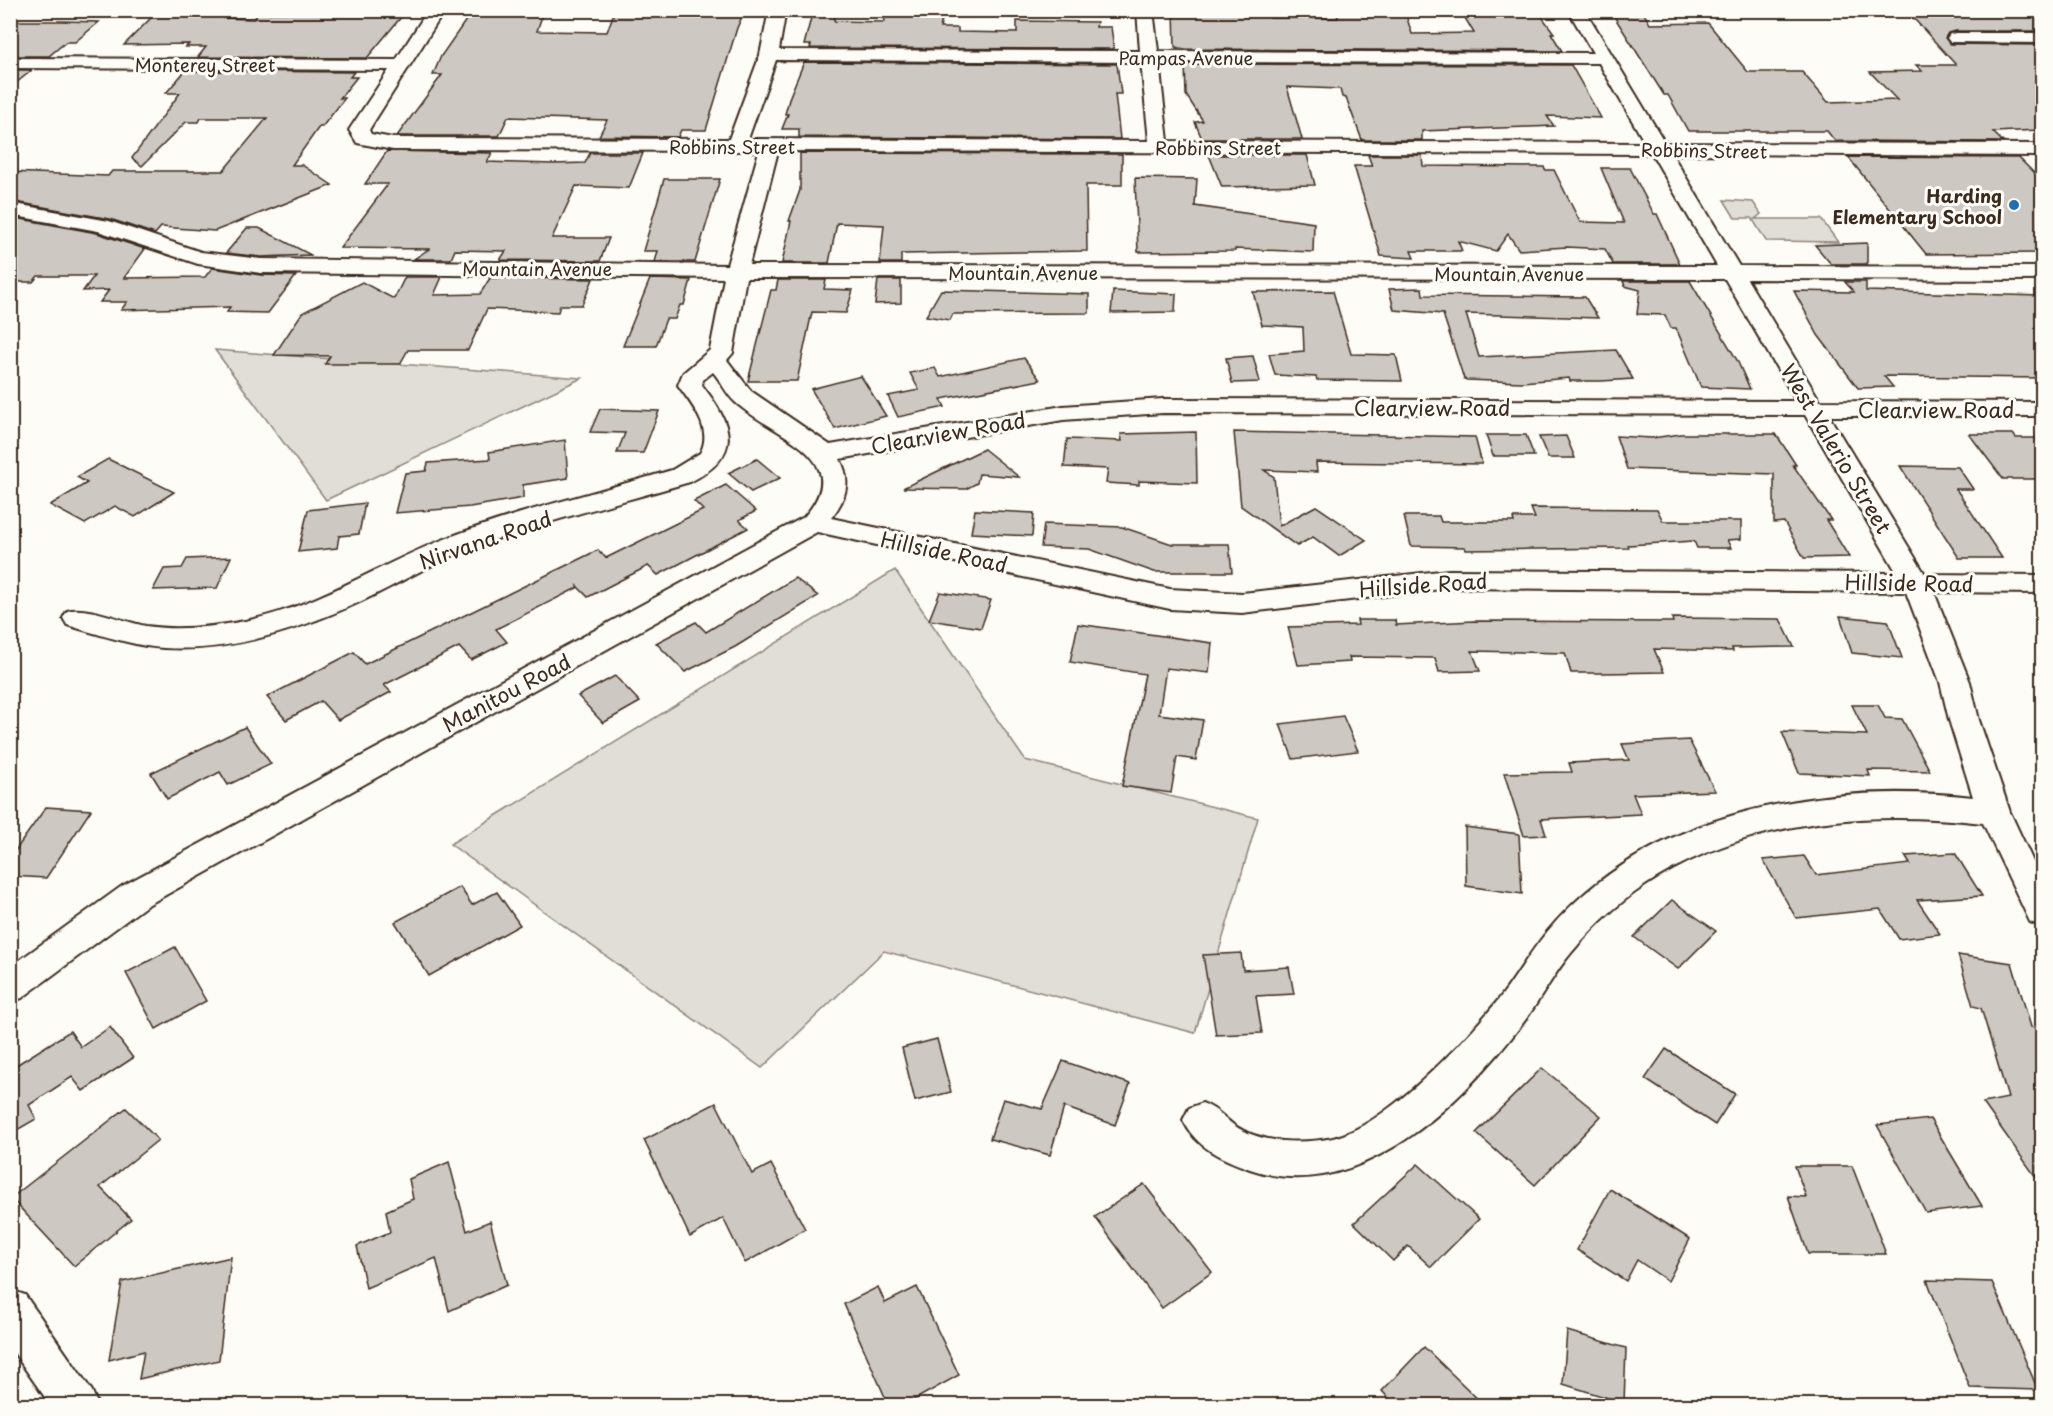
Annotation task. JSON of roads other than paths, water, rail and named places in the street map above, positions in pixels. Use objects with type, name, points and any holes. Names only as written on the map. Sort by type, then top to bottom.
[{"type":"street","points":[[400,65],[436,10]]},
{"type":"street","points":[[736,146],[769,55],[778,10]]},
{"type":"street","points":[[1145,10],[1159,147]]},
{"type":"street","name":"West Valerio Street","points":[[1576,10],[1916,582],[1955,682],[1964,720],[1994,812],[2018,866],[2043,912]]},
{"type":"street","points":[[1956,38],[2043,38]]},
{"type":"street","name":"Pampas Avenue","points":[[769,55],[1603,58]]},
{"type":"street","name":"Monterey Street","points":[[10,63],[400,65]]},
{"type":"street","name":"Robbins Street","points":[[400,65],[359,130],[364,139],[393,144],[1659,149],[2040,153]]},
{"type":"street","points":[[770,146],[737,270],[721,353],[713,361],[723,368],[742,396],[825,454]]},
{"type":"street","name":"Mountain Avenue","points":[[10,209],[102,225],[190,255],[227,263],[790,272],[2043,273]]},
{"type":"street","name":"Nirvana Road","points":[[76,618],[130,634],[160,639],[194,639],[230,634],[300,615],[457,545],[687,473],[710,458],[719,443],[716,428],[705,405],[690,385],[691,378],[713,361]]},
{"type":"street","name":"Clearview Road","points":[[825,454],[1063,413],[1163,406],[2043,409]]},
{"type":"street","name":"Manitou Road","points":[[10,987],[134,896],[813,523],[828,507],[835,487],[834,468],[825,454]]},
{"type":"street","name":"Hillside Road","points":[[813,523],[1170,599],[1199,602],[1242,603],[1449,579],[2043,584]]},
{"type":"street","points":[[1202,1120],[1222,1138],[1238,1146],[1285,1158],[1331,1156],[1367,1143],[1406,1115],[1463,1064],[1511,1011],[1564,935],[1610,892],[1650,866],[1692,844],[1738,827],[1804,811],[1875,804],[1931,804],[1994,812]]},
{"type":"street","points":[[10,1310],[77,1406]]},
{"type":"place","name":"Harding Elementary School","points":[[2014,205]]}]
